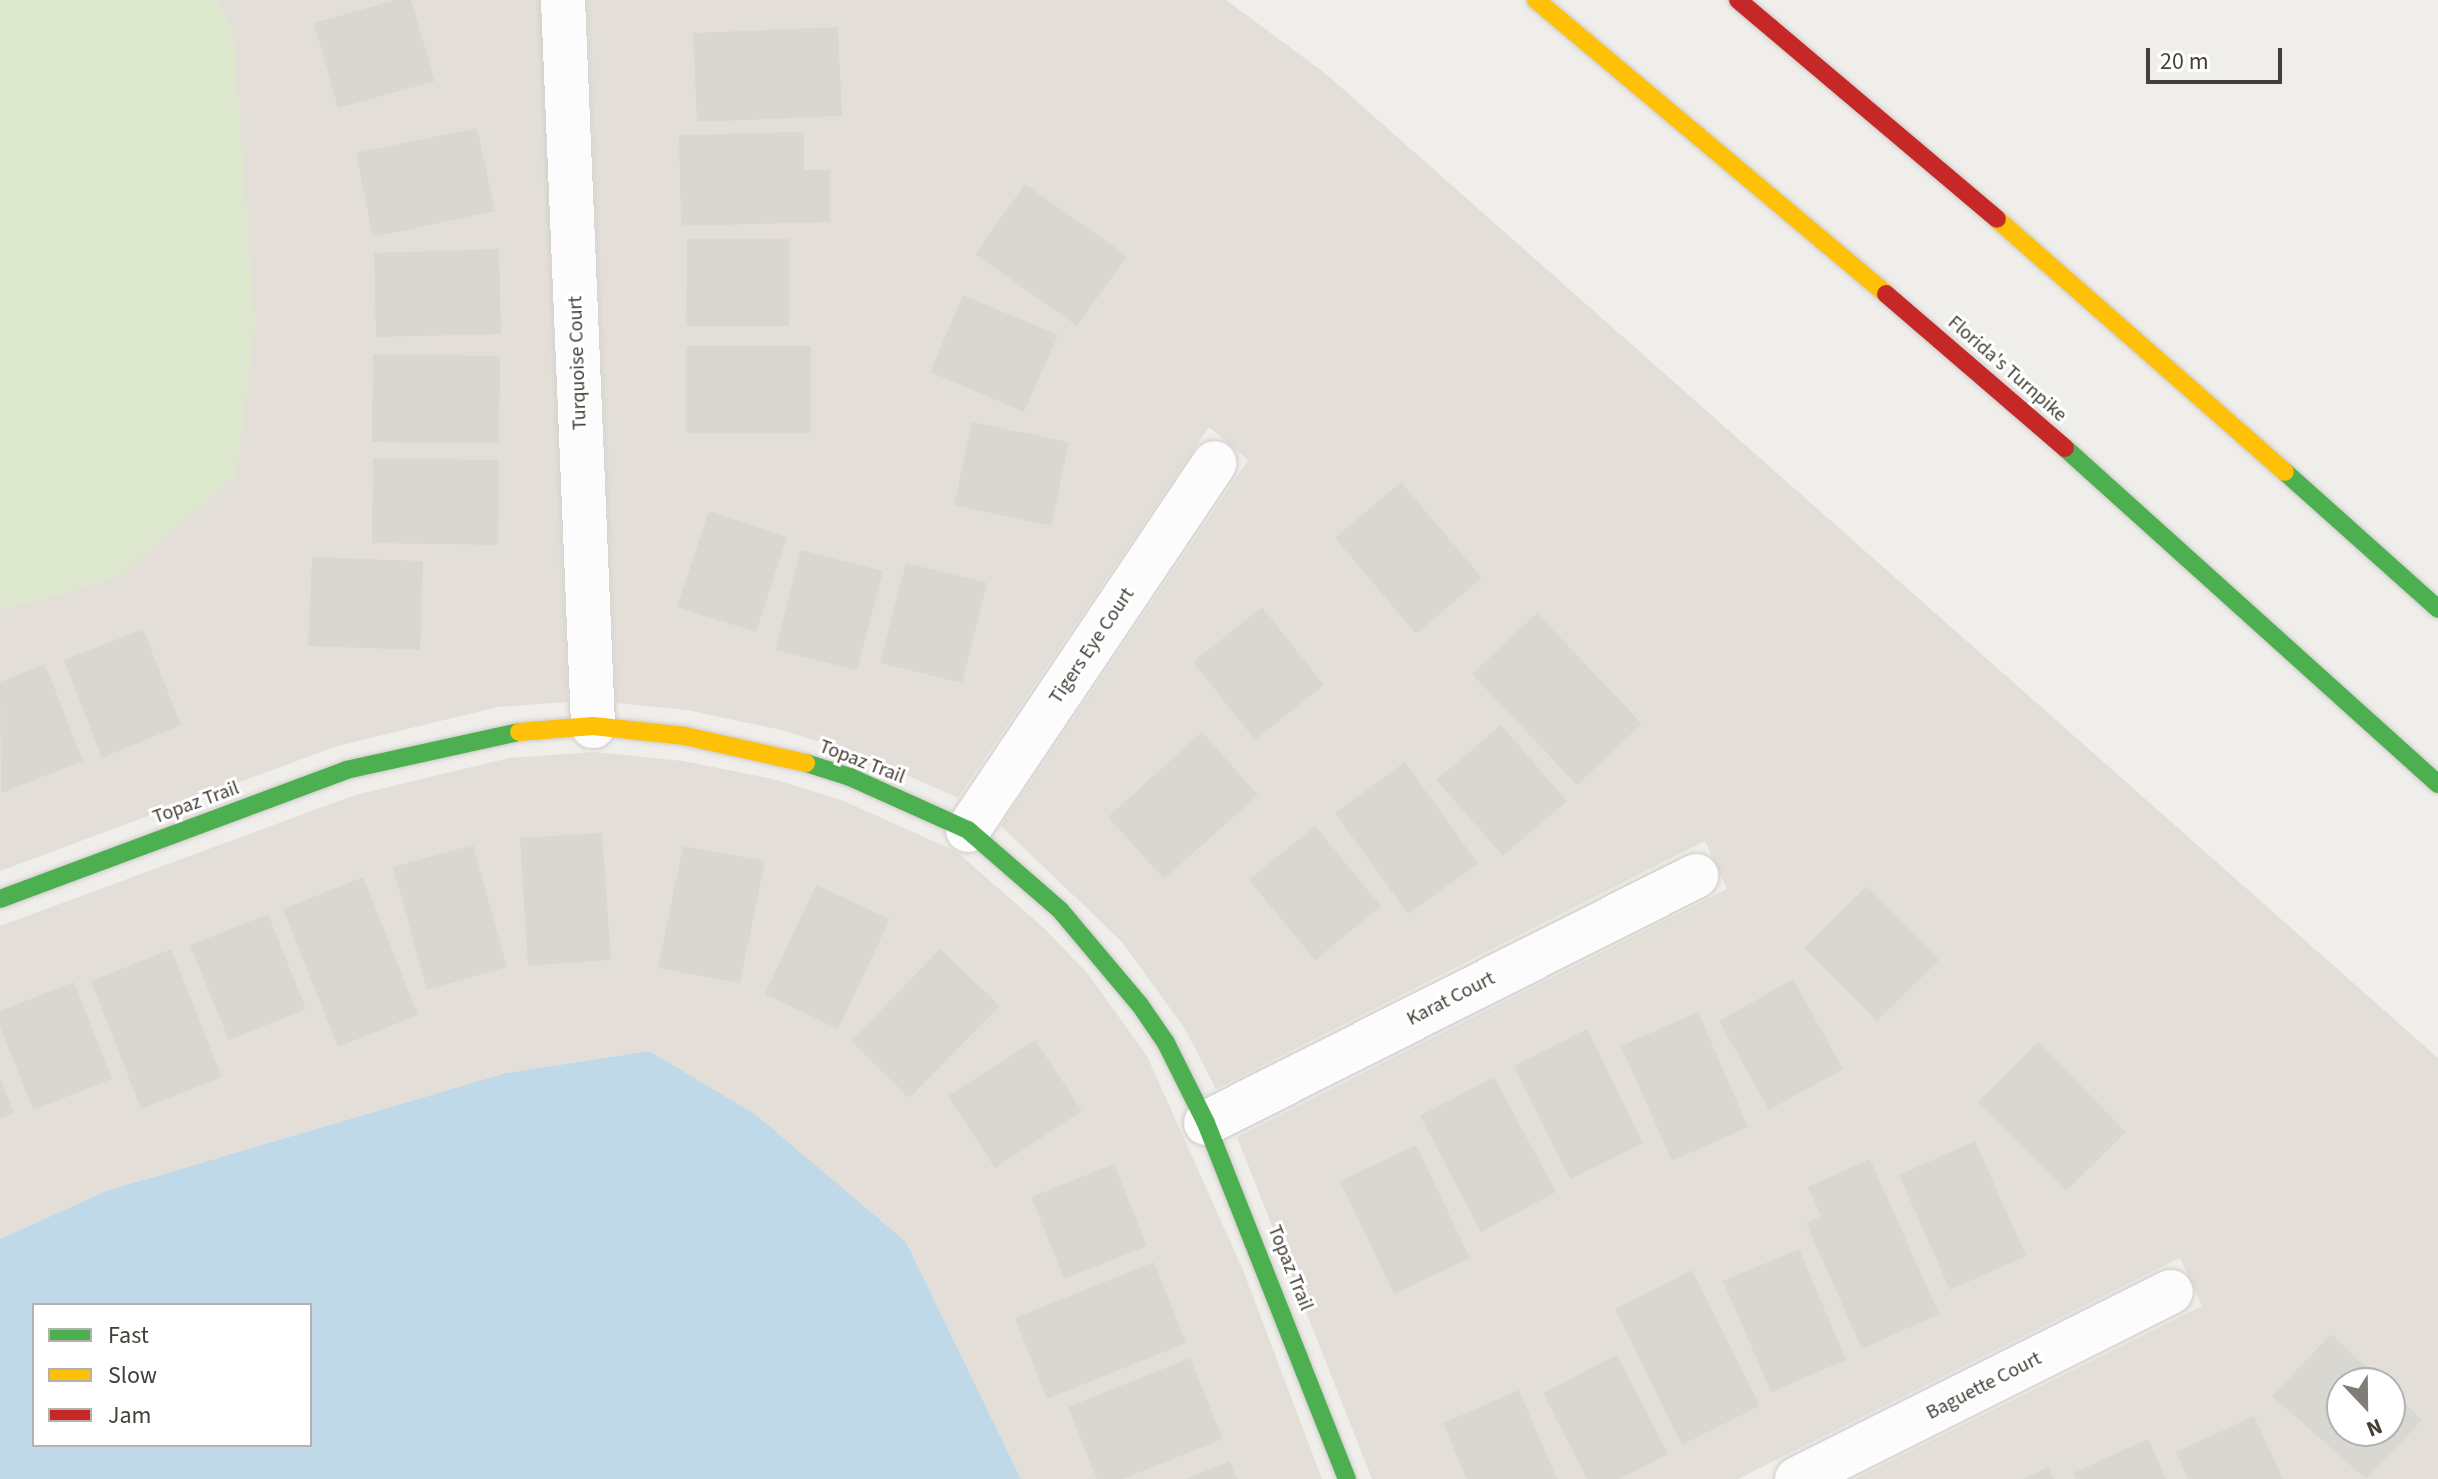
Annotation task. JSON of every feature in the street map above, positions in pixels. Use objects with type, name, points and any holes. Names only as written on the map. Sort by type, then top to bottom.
[{"type":"main road","name":"Florida's Turnpike","points":[[1536,0],[2016,404],[2438,784]]},
{"type":"main road","points":[[1738,0],[2101,307],[2438,609]]},
{"type":"main road","name":"Topaz Trail","points":[[0,899],[346,770],[504,733],[593,726],[685,736],[776,754],[850,777],[968,830],[1104,957],[1166,1043],[1206,1123],[1347,1479]]},
{"type":"street","name":"Turquoise Court","points":[[563,0],[593,726]]},
{"type":"street","name":"Tigers Eye Court","points":[[968,830],[1215,463]]},
{"type":"street","name":"Karat Court","points":[[1206,1123],[1696,876]]},
{"type":"street","name":"Baguette Court","points":[[1797,1479],[2171,1292]]},
{"type":"shaded area","points":[[216,0],[540,0],[568,702],[498,707],[337,746],[0,871],[0,610],[116,578],[233,29]]},
{"type":"shaded area","points":[[587,0],[1226,0],[1326,74],[2438,1058],[2438,1479],[1855,1479],[2202,1306],[2180,1258],[1738,1479],[1372,1479],[1237,1137],[1727,889],[1705,841],[1216,1089],[1185,1029],[1122,942],[1001,826],[1248,460],[1209,427],[958,798],[857,753],[781,730],[687,710],[616,703]]},
{"type":"shaded area","points":[[595,752],[683,761],[773,779],[844,801],[957,852],[1045,929],[1088,974],[1147,1056],[1243,1270],[1322,1479],[1021,1479],[906,1242],[649,1051],[506,1073],[106,1191],[0,1239],[0,926],[355,795],[509,758]]},
{"type":"green space","points":[[0,0],[216,0],[233,29],[255,325],[236,476],[116,578],[0,610]]},
{"type":"water","points":[[649,1051],[756,1115],[906,1242],[1021,1479],[0,1479],[0,1239],[106,1191],[506,1073]]},
{"type":"building","points":[[395,0],[411,0],[435,81],[338,108],[314,23]]},
{"type":"building","points":[[838,27],[842,116],[697,122],[693,33]]},
{"type":"building","points":[[477,128],[495,211],[373,237],[356,153]]},
{"type":"building","points":[[804,132],[804,170],[830,170],[830,222],[681,226],[679,135]]},
{"type":"building","points":[[1025,184],[1127,256],[1077,326],[975,254]]},
{"type":"building","points":[[687,239],[789,239],[789,326],[686,326]]},
{"type":"building","points":[[499,249],[501,334],[376,337],[374,253]]},
{"type":"building","points":[[963,295],[1058,335],[1024,412],[930,372]]},
{"type":"building","points":[[686,346],[811,346],[811,433],[686,433]]},
{"type":"building","points":[[373,354],[500,356],[499,443],[372,442]]},
{"type":"building","points":[[972,422],[1069,442],[1051,526],[954,505]]},
{"type":"building","points":[[373,458],[499,460],[498,545],[372,543]]},
{"type":"building","points":[[1401,482],[1482,578],[1416,634],[1335,538]]},
{"type":"building","points":[[709,511],[787,537],[756,632],[677,607]]},
{"type":"building","points":[[801,550],[883,571],[857,670],[775,650]]},
{"type":"building","points":[[312,557],[423,561],[420,650],[308,646]]},
{"type":"building","points":[[906,563],[987,583],[962,683],[880,663]]},
{"type":"building","points":[[1262,607],[1324,685],[1255,740],[1193,662]]},
{"type":"building","points":[[1537,613],[1642,724],[1577,785],[1472,674]]},
{"type":"building","points":[[143,629],[181,725],[102,758],[64,660]]},
{"type":"building","points":[[45,664],[83,761],[1,793],[0,682]]},
{"type":"building","points":[[1501,725],[1567,801],[1503,856],[1436,780]]},
{"type":"building","points":[[1202,732],[1258,795],[1164,879],[1108,817]]},
{"type":"building","points":[[1405,762],[1478,864],[1408,914],[1335,813]]},
{"type":"building","points":[[1315,826],[1381,906],[1315,960],[1249,880]]},
{"type":"building","points":[[602,833],[611,960],[528,966],[520,838]]},
{"type":"building","points":[[473,845],[507,967],[427,990],[393,867]]},
{"type":"building","points":[[683,846],[765,861],[740,983],[658,968]]},
{"type":"building","points":[[363,877],[418,1015],[338,1047],[283,909]]},
{"type":"building","points":[[816,885],[890,919],[838,1029],[765,994]]},
{"type":"building","points":[[1867,886],[1939,960],[1877,1021],[1804,948]]},
{"type":"building","points":[[268,914],[306,1009],[229,1040],[190,945]]},
{"type":"building","points":[[171,949],[222,1077],[141,1109],[91,981]]},
{"type":"building","points":[[940,949],[1000,1006],[909,1098],[851,1041]]},
{"type":"building","points":[[1793,979],[1843,1069],[1769,1110],[1719,1021]]},
{"type":"building","points":[[74,982],[112,1079],[33,1110],[0,1027],[0,1011]]},
{"type":"building","points":[[1698,1012],[1748,1127],[1672,1161],[1621,1046]]},
{"type":"building","points":[[1587,1029],[1643,1143],[1570,1179],[1514,1066]]},
{"type":"building","points":[[1035,1040],[1082,1111],[995,1168],[948,1096]]},
{"type":"building","points":[[2038,1042],[2126,1132],[2066,1191],[1978,1102]]},
{"type":"building","points":[[1494,1077],[1556,1192],[1481,1232],[1420,1116]]},
{"type":"building","points":[[0,1078],[14,1113],[0,1119]]},
{"type":"building","points":[[1975,1141],[2026,1256],[1950,1290],[1899,1175]]},
{"type":"building","points":[[1416,1145],[1470,1258],[1394,1294],[1340,1181]]},
{"type":"building","points":[[1870,1159],[1939,1314],[1862,1349],[1806,1223],[1821,1216],[1808,1187]]},
{"type":"building","points":[[1114,1164],[1147,1246],[1064,1279],[1031,1197]]},
{"type":"building","points":[[1799,1249],[1846,1360],[1771,1392],[1723,1281]]},
{"type":"building","points":[[1154,1262],[1186,1343],[1047,1399],[1015,1318]]},
{"type":"building","points":[[1692,1270],[1760,1406],[1682,1445],[1615,1309]]},
{"type":"building","points":[[2331,1334],[2366,1367],[2326,1367],[2326,1444],[2272,1396]]},
{"type":"building","points":[[1617,1355],[1668,1454],[1619,1479],[1587,1479],[1543,1393]]},
{"type":"building","points":[[1190,1358],[1223,1439],[1123,1479],[1097,1479],[1068,1407]]},
{"type":"building","points":[[1519,1390],[1557,1479],[1467,1479],[1443,1423]]},
{"type":"building","points":[[2406,1404],[2422,1420],[2406,1437]]},
{"type":"building","points":[[2254,1416],[2283,1479],[2188,1479],[2176,1452]]},
{"type":"building","points":[[2148,1439],[2166,1479],[2076,1479],[2073,1473]]},
{"type":"building","points":[[2330,1447],[2396,1447],[2366,1479]]},
{"type":"building","points":[[1230,1461],[1237,1479],[1185,1479]]},
{"type":"building","points":[[2048,1467],[2054,1479],[2022,1479]]},
{"type":"traffic: fast","points":[[2065,448],[2438,784]]},
{"type":"traffic: fast","points":[[2285,472],[2438,609]]},
{"type":"traffic: fast","points":[[0,899],[346,770],[519,732]]},
{"type":"traffic: fast","points":[[806,763],[850,777],[968,830],[1060,910],[1140,1005],[1166,1043],[1206,1123],[1347,1479]]},
{"type":"traffic: slow","points":[[1536,0],[1886,294]]},
{"type":"traffic: slow","points":[[1997,219],[2285,472]]},
{"type":"traffic: slow","points":[[519,732],[593,726],[685,736],[806,763]]},
{"type":"traffic: jam","points":[[1738,0],[1997,219]]},
{"type":"traffic: jam","points":[[1886,294],[2065,448]]}]
